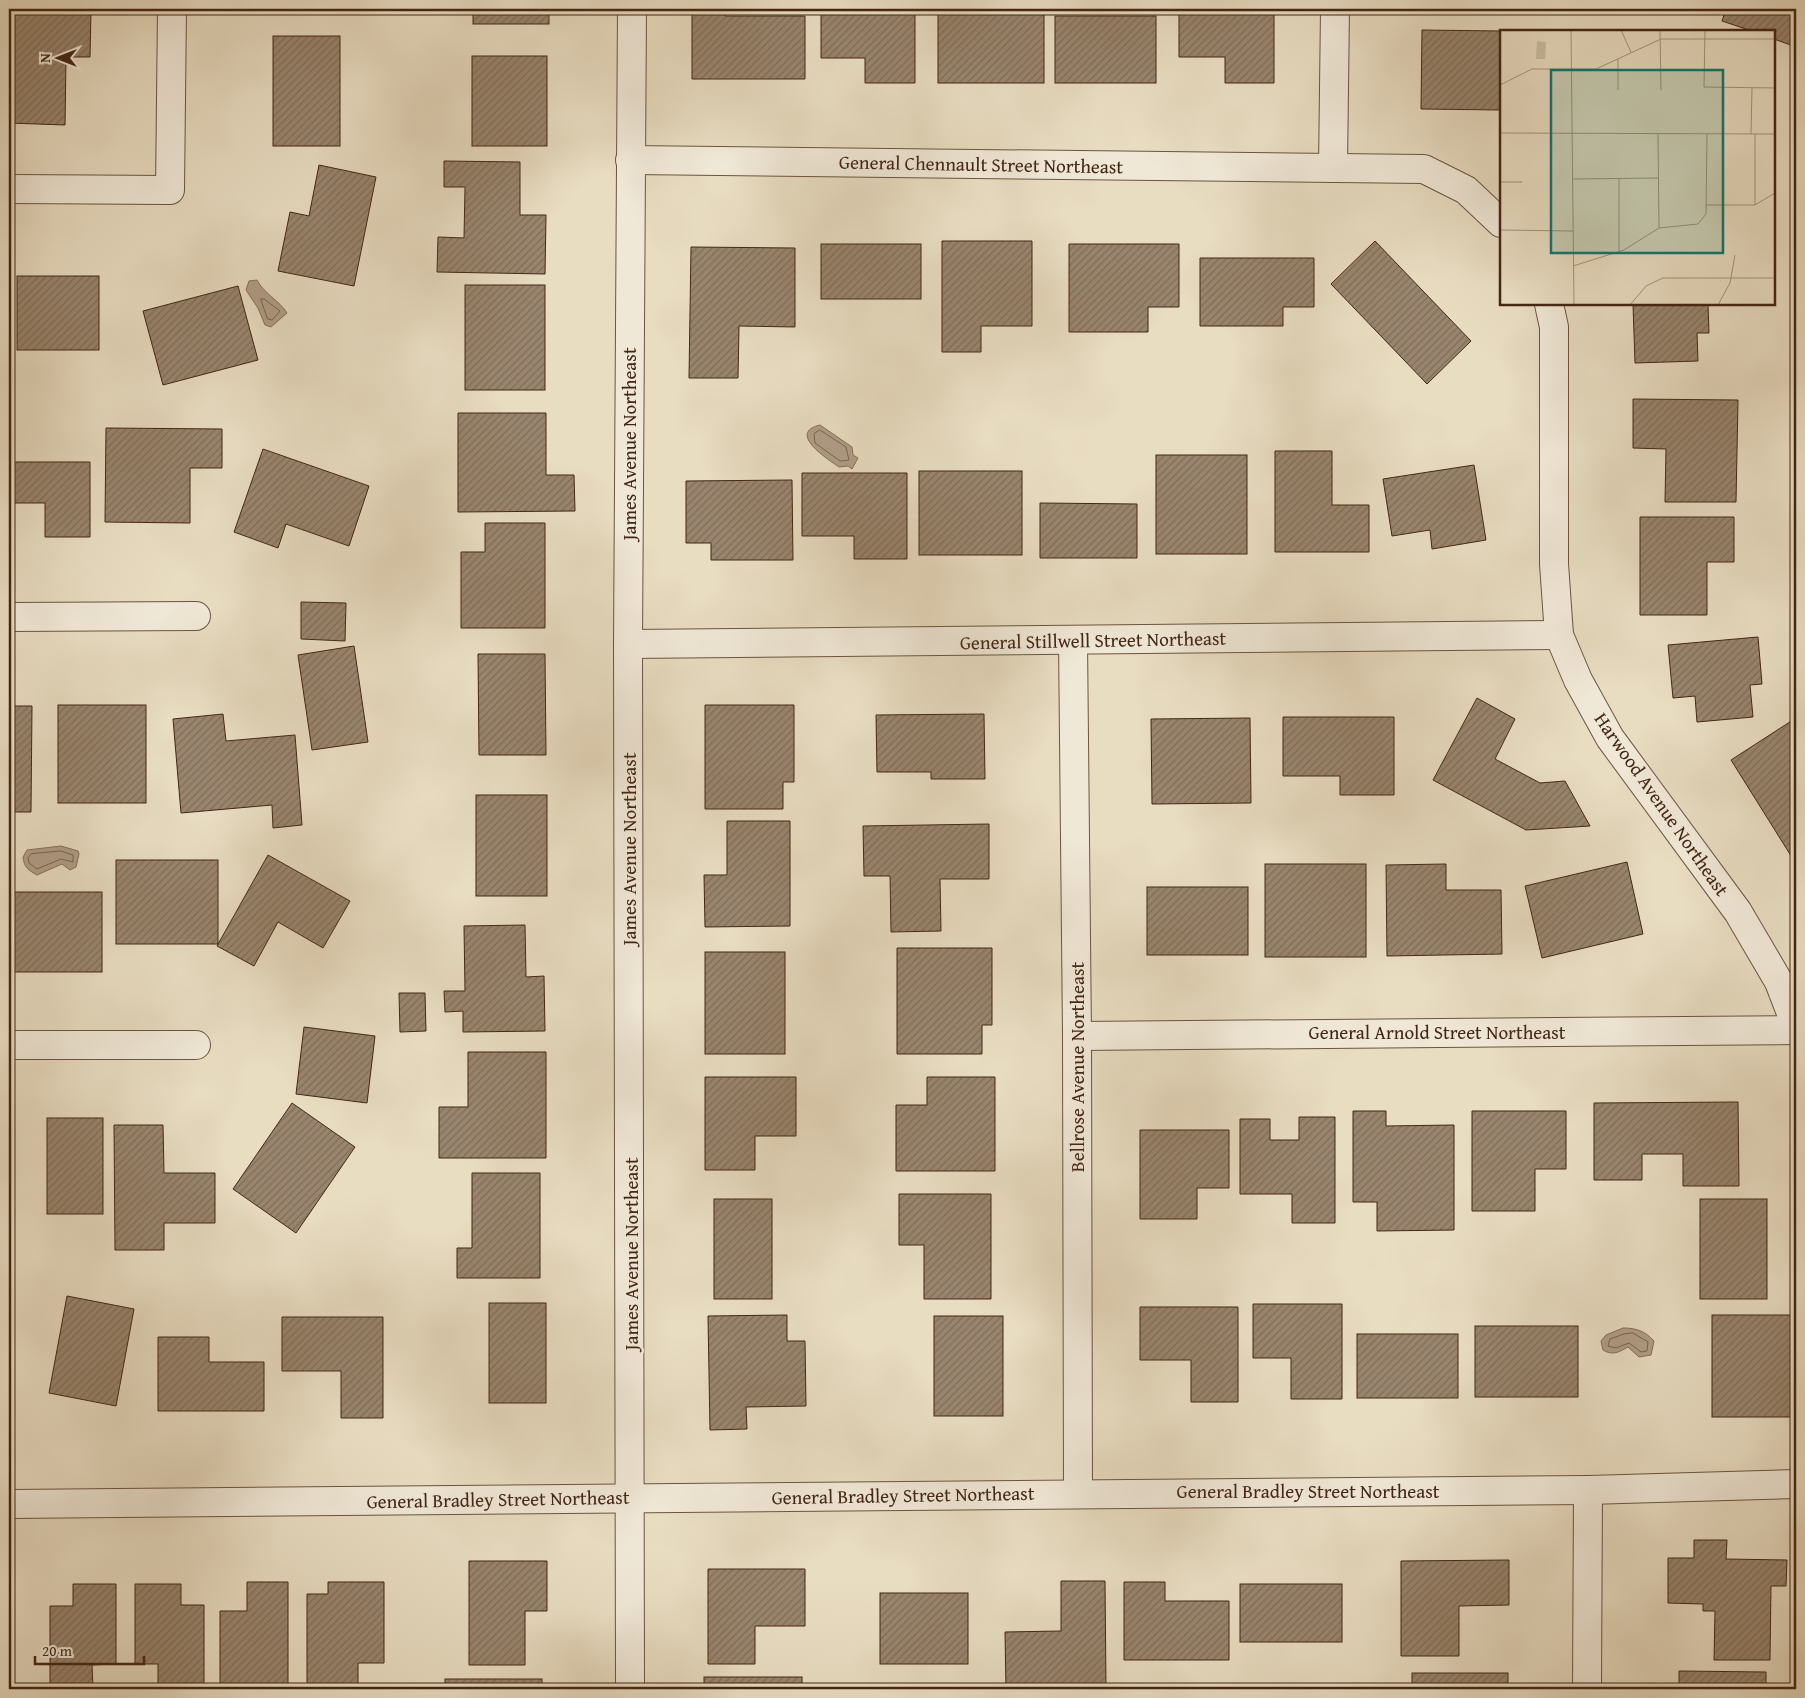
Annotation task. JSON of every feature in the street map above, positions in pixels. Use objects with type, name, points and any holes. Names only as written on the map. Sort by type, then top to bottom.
[{"type":"street","points":[[9,189],[170,190],[172,9]]},
{"type":"street","name":"James Avenue Northeast","points":[[630,1689],[628,644],[632,9]]},
{"type":"street","points":[[1335,9],[1333,168],[1424,169],[1466,190],[1500,222]]},
{"type":"street","name":"General Chennault Street Northeast","points":[[630,160],[1333,168]]},
{"type":"street","name":"Harwood Avenue Northeast","points":[[1550,305],[1554,327],[1554,564],[1559,635],[1578,680],[1610,738],[1738,912],[1779,982],[1796,1026]]},
{"type":"street","points":[[9,617],[196,616]]},
{"type":"street","name":"General Stillwell Street Northeast","points":[[628,644],[1559,635]]},
{"type":"street","name":"Bellrose Avenue Northeast","points":[[1073,640],[1077,1036],[1078,1493]]},
{"type":"street","name":"General Arnold Street Northeast","points":[[1077,1036],[1796,1030]]},
{"type":"street","points":[[9,1046],[196,1045]]},
{"type":"street","name":"General Bradley Street Northeast","points":[[9,1504],[1078,1493],[1588,1490],[1796,1484]]},
{"type":"street","points":[[1587,1689],[1588,1490]]},
{"type":"water","points":[[257,280],[264,290],[287,313],[271,327],[265,325],[258,308],[246,290],[249,281]]},
{"type":"water","points":[[820,425],[852,447],[853,455],[858,458],[852,469],[848,466],[839,467],[820,453],[808,440],[807,434],[811,429]]},
{"type":"water","points":[[61,846],[78,851],[76,867],[70,870],[62,864],[37,875],[25,866],[23,857],[27,850]]},
{"type":"water","points":[[1623,1328],[1640,1331],[1651,1338],[1654,1341],[1651,1355],[1639,1357],[1628,1347],[1613,1353],[1603,1350],[1601,1341],[1606,1335]]},
{"type":"building","points":[[9,9],[91,11],[90,57],[66,57],[65,125],[9,123]]},
{"type":"building","points":[[247,9],[349,9],[349,13],[247,13]]},
{"type":"building","points":[[473,9],[549,9],[549,24],[473,24]]},
{"type":"building","points":[[692,9],[725,9],[725,16],[805,16],[805,79],[692,79]]},
{"type":"building","points":[[821,9],[915,9],[915,83],[865,83],[865,58],[821,58]]},
{"type":"building","points":[[938,9],[1044,9],[1044,83],[938,83]]},
{"type":"building","points":[[1179,9],[1274,9],[1274,83],[1225,83],[1225,57],[1179,57]]},
{"type":"building","points":[[1726,9],[1796,9],[1796,47],[1775,39],[1775,30],[1749,30],[1722,21]]},
{"type":"building","points":[[1055,16],[1156,16],[1156,83],[1055,83]]},
{"type":"building","points":[[1422,30],[1500,31],[1500,110],[1421,109]]},
{"type":"building","points":[[273,36],[340,36],[340,146],[273,146]]},
{"type":"building","points":[[472,56],[547,56],[547,146],[472,146]]},
{"type":"building","points":[[444,161],[520,162],[520,215],[546,215],[545,274],[437,272],[438,237],[464,238],[465,187],[444,187]]},
{"type":"building","points":[[319,165],[376,177],[354,286],[278,271],[290,212],[309,216]]},
{"type":"building","points":[[942,241],[1032,241],[1032,326],[981,326],[981,352],[942,352]]},
{"type":"building","points":[[1375,241],[1471,341],[1427,384],[1331,284]]},
{"type":"building","points":[[821,244],[921,244],[921,299],[821,299]]},
{"type":"building","points":[[1069,244],[1179,244],[1179,307],[1148,307],[1148,332],[1069,332]]},
{"type":"building","points":[[691,247],[795,248],[795,327],[739,326],[738,378],[689,378]]},
{"type":"building","points":[[1200,258],[1314,258],[1314,307],[1283,307],[1283,326],[1200,326]]},
{"type":"building","points":[[17,276],[99,276],[99,350],[17,350]]},
{"type":"building","points":[[465,285],[545,285],[545,390],[465,390]]},
{"type":"building","points":[[238,286],[258,360],[163,385],[143,311]]},
{"type":"building","points":[[1633,305],[1708,305],[1709,333],[1697,333],[1698,361],[1635,363]]},
{"type":"building","points":[[1633,399],[1738,400],[1736,502],[1665,502],[1666,449],[1633,448]]},
{"type":"building","points":[[458,413],[546,413],[546,475],[574,475],[575,511],[458,512]]},
{"type":"building","points":[[106,428],[222,429],[222,468],[190,468],[190,523],[105,522]]},
{"type":"building","points":[[263,449],[369,486],[349,546],[286,524],[278,548],[234,532]]},
{"type":"building","points":[[1275,451],[1332,451],[1332,505],[1369,505],[1369,552],[1275,552]]},
{"type":"building","points":[[1156,455],[1247,455],[1247,554],[1156,554]]},
{"type":"building","points":[[9,462],[90,462],[90,537],[45,537],[45,503],[9,503]]},
{"type":"building","points":[[1474,465],[1486,540],[1432,549],[1430,530],[1392,536],[1383,479]]},
{"type":"building","points":[[919,471],[1022,471],[1022,555],[919,555]]},
{"type":"building","points":[[802,473],[907,473],[907,559],[854,559],[854,536],[802,536]]},
{"type":"building","points":[[792,480],[793,560],[711,560],[711,543],[686,543],[686,481]]},
{"type":"building","points":[[1040,503],[1137,504],[1137,558],[1040,558]]},
{"type":"building","points":[[1640,517],[1734,517],[1734,562],[1707,562],[1707,615],[1640,615]]},
{"type":"building","points":[[485,523],[545,523],[545,628],[461,628],[461,552],[485,552]]},
{"type":"building","points":[[301,602],[346,603],[345,641],[301,639]]},
{"type":"building","points":[[1758,637],[1762,684],[1750,685],[1753,717],[1697,722],[1695,696],[1673,698],[1668,645]]},
{"type":"building","points":[[354,646],[368,742],[312,750],[298,655]]},
{"type":"building","points":[[478,654],[545,654],[546,755],[479,755]]},
{"type":"building","points":[[1477,698],[1515,719],[1495,759],[1540,783],[1565,781],[1590,826],[1526,830],[1433,780]]},
{"type":"building","points":[[58,705],[146,705],[146,803],[58,803]]},
{"type":"building","points":[[705,705],[794,705],[794,782],[783,782],[783,809],[705,809]]},
{"type":"building","points":[[9,706],[32,706],[31,812],[9,812]]},
{"type":"building","points":[[223,714],[226,741],[295,735],[302,825],[273,828],[272,805],[181,813],[173,719]]},
{"type":"building","points":[[984,714],[985,779],[931,779],[931,772],[877,772],[876,715]]},
{"type":"building","points":[[1283,717],[1394,717],[1394,795],[1340,795],[1340,776],[1283,776]]},
{"type":"building","points":[[1250,718],[1251,803],[1152,804],[1151,719]]},
{"type":"building","points":[[1796,718],[1796,857],[1793,859],[1731,760]]},
{"type":"building","points":[[476,795],[547,795],[547,896],[476,896]]},
{"type":"building","points":[[727,821],[790,821],[790,926],[705,927],[704,875],[727,875]]},
{"type":"building","points":[[989,824],[989,879],[940,879],[941,931],[891,932],[890,876],[864,876],[863,826]]},
{"type":"building","points":[[268,855],[350,901],[323,948],[278,922],[254,966],[217,946]]},
{"type":"building","points":[[116,860],[218,860],[218,944],[116,944]]},
{"type":"building","points":[[1627,862],[1643,934],[1542,958],[1525,886]]},
{"type":"building","points":[[1265,864],[1366,864],[1366,957],[1265,957]]},
{"type":"building","points":[[1446,864],[1446,890],[1501,890],[1502,954],[1387,956],[1386,865]]},
{"type":"building","points":[[1147,887],[1248,887],[1248,955],[1147,955]]},
{"type":"building","points":[[9,892],[102,892],[102,972],[9,972]]},
{"type":"building","points":[[525,925],[526,977],[544,976],[545,1031],[463,1032],[463,1011],[445,1012],[444,991],[465,991],[464,926]]},
{"type":"building","points":[[897,948],[992,948],[992,1025],[982,1025],[982,1054],[897,1054]]},
{"type":"building","points":[[705,952],[785,952],[785,1054],[705,1054]]},
{"type":"building","points":[[399,993],[425,993],[426,1031],[400,1032]]},
{"type":"building","points":[[304,1027],[375,1036],[367,1103],[296,1094]]},
{"type":"building","points":[[468,1052],[546,1052],[546,1158],[439,1158],[439,1107],[468,1107]]},
{"type":"building","points":[[705,1077],[796,1077],[796,1136],[755,1136],[755,1170],[705,1170]]},
{"type":"building","points":[[927,1077],[995,1077],[995,1171],[896,1171],[896,1105],[927,1105]]},
{"type":"building","points":[[1738,1102],[1739,1186],[1683,1186],[1683,1154],[1642,1154],[1642,1180],[1594,1180],[1594,1103]]},
{"type":"building","points":[[292,1103],[355,1147],[296,1233],[233,1189]]},
{"type":"building","points":[[1353,1111],[1386,1111],[1386,1126],[1454,1125],[1454,1230],[1377,1231],[1377,1202],[1353,1202]]},
{"type":"building","points":[[1472,1111],[1566,1111],[1566,1169],[1535,1169],[1535,1211],[1472,1211]]},
{"type":"building","points":[[1299,1117],[1335,1117],[1335,1223],[1292,1223],[1292,1194],[1240,1194],[1240,1119],[1270,1119],[1270,1140],[1299,1140]]},
{"type":"building","points":[[47,1118],[103,1118],[103,1214],[47,1214]]},
{"type":"building","points":[[114,1125],[163,1125],[164,1173],[215,1173],[215,1223],[164,1223],[164,1250],[115,1250]]},
{"type":"building","points":[[1140,1130],[1229,1130],[1229,1188],[1197,1188],[1197,1219],[1140,1219]]},
{"type":"building","points":[[472,1173],[540,1173],[540,1278],[457,1278],[457,1248],[472,1248]]},
{"type":"building","points":[[899,1194],[991,1194],[991,1299],[924,1299],[924,1245],[899,1245]]},
{"type":"building","points":[[714,1199],[772,1199],[772,1299],[714,1299]]},
{"type":"building","points":[[1700,1199],[1767,1199],[1767,1299],[1700,1299]]},
{"type":"building","points":[[67,1296],[134,1309],[116,1406],[49,1393]]},
{"type":"building","points":[[489,1303],[546,1303],[546,1403],[489,1403]]},
{"type":"building","points":[[1253,1304],[1342,1304],[1342,1399],[1291,1399],[1291,1358],[1253,1358]]},
{"type":"building","points":[[1140,1307],[1238,1307],[1238,1402],[1191,1402],[1191,1360],[1140,1360]]},
{"type":"building","points":[[787,1315],[787,1341],[805,1341],[806,1406],[746,1407],[747,1429],[710,1430],[708,1316]]},
{"type":"building","points":[[1712,1315],[1791,1315],[1791,1417],[1712,1417]]},
{"type":"building","points":[[934,1316],[1003,1316],[1003,1416],[934,1416]]},
{"type":"building","points":[[282,1317],[383,1317],[383,1418],[341,1418],[341,1371],[282,1371]]},
{"type":"building","points":[[1475,1326],[1578,1326],[1578,1397],[1475,1397]]},
{"type":"building","points":[[1357,1334],[1458,1334],[1458,1398],[1357,1398]]},
{"type":"building","points":[[158,1337],[209,1337],[209,1362],[264,1362],[264,1411],[158,1411]]},
{"type":"building","points":[[1694,1540],[1727,1540],[1726,1559],[1787,1560],[1786,1586],[1771,1586],[1770,1660],[1714,1660],[1715,1611],[1703,1611],[1703,1604],[1668,1603],[1668,1558],[1694,1558]]},
{"type":"building","points":[[1509,1560],[1509,1605],[1459,1606],[1459,1656],[1401,1656],[1401,1561]]},
{"type":"building","points":[[469,1561],[547,1561],[547,1611],[525,1611],[525,1665],[469,1665]]},
{"type":"building","points":[[708,1569],[805,1569],[805,1626],[755,1626],[755,1664],[708,1664]]},
{"type":"building","points":[[1061,1581],[1105,1581],[1106,1688],[1006,1689],[1005,1632],[1061,1631]]},
{"type":"building","points":[[247,1582],[288,1582],[288,1689],[220,1689],[220,1611],[247,1611]]},
{"type":"building","points":[[328,1582],[384,1582],[384,1663],[358,1663],[358,1689],[307,1689],[307,1594],[328,1594]]},
{"type":"building","points":[[1124,1582],[1165,1582],[1165,1601],[1229,1601],[1229,1660],[1124,1660]]},
{"type":"building","points":[[73,1584],[116,1584],[116,1664],[92,1665],[93,1689],[50,1689],[50,1606],[73,1606]]},
{"type":"building","points":[[135,1584],[181,1584],[181,1605],[204,1605],[204,1689],[158,1689],[158,1664],[135,1664]]},
{"type":"building","points":[[1240,1584],[1342,1584],[1342,1642],[1240,1642]]},
{"type":"building","points":[[880,1593],[968,1593],[968,1664],[880,1664]]},
{"type":"building","points":[[1679,1671],[1766,1672],[1766,1689],[1679,1689]]},
{"type":"building","points":[[1412,1673],[1508,1673],[1508,1689],[1412,1689]]},
{"type":"building","points":[[704,1677],[802,1677],[802,1689],[704,1689]]},
{"type":"building","points":[[445,1679],[542,1679],[542,1689],[445,1689]]}]
